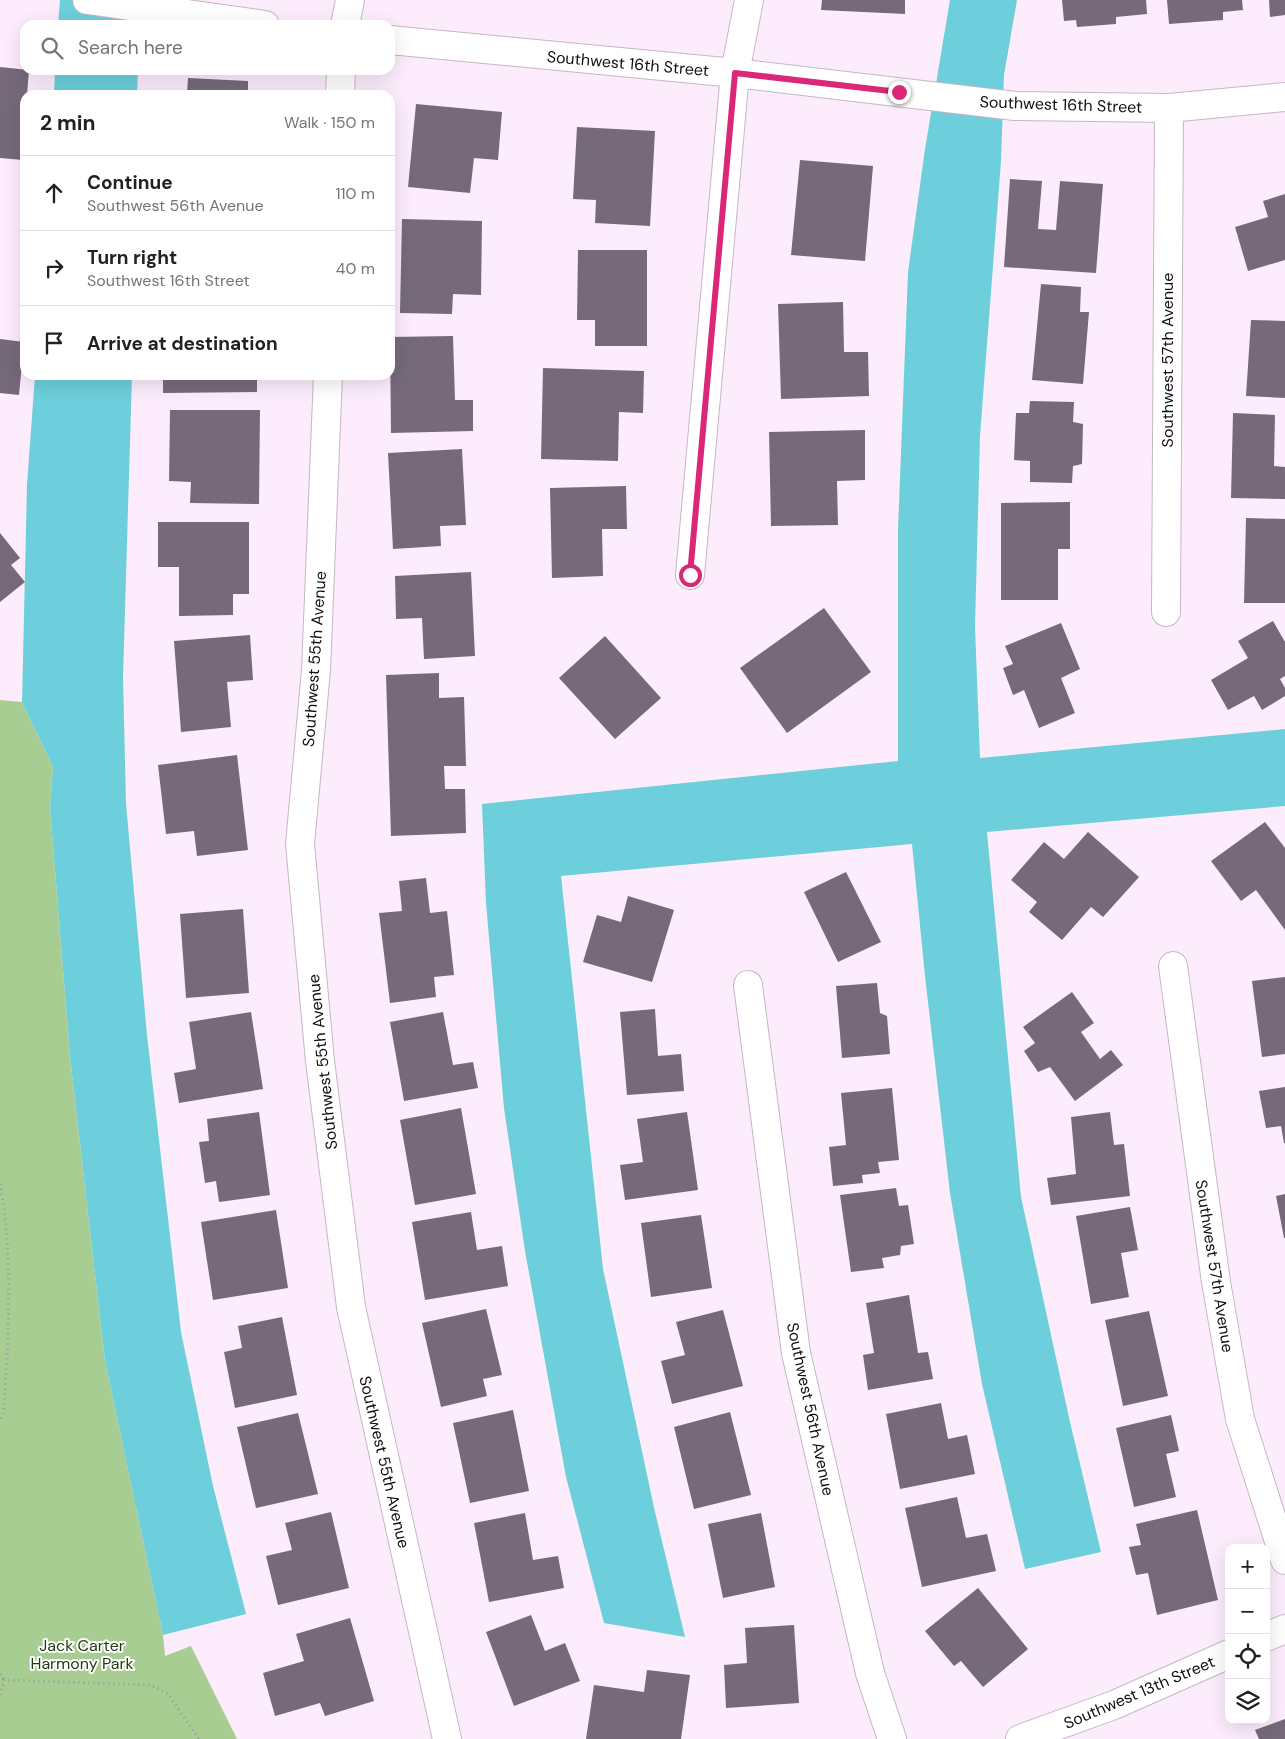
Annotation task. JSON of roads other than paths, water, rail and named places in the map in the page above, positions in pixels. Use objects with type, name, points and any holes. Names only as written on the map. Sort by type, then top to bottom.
[{"type":"street","points":[[87,0],[228,20]]},
{"type":"street","points":[[346,20],[350,0]]},
{"type":"street","points":[[690,575],[735,73],[749,0]]},
{"type":"street","name":"Southwest 16th Street","points":[[395,40],[735,73],[1015,106],[1169,108],[1285,97]]},
{"type":"street","points":[[340,90],[341,75]]},
{"type":"street","name":"Southwest 57th Avenue","points":[[1166,612],[1169,108]]},
{"type":"street","name":"Southwest 55th Avenue","points":[[328,380],[316,670],[300,844],[320,1061],[350,1307],[447,1739]]},
{"type":"street","name":"Southwest 57th Avenue","points":[[1173,966],[1216,1282],[1240,1419],[1285,1560]]},
{"type":"street","name":"Southwest 56th Avenue","points":[[748,985],[796,1353],[870,1673],[892,1739]]},
{"type":"street","points":[[1270,1635],[1285,1629]]},
{"type":"street","name":"Southwest 13th Street","points":[[1020,1739],[1114,1705],[1225,1656]]},
{"type":"water","points":[[60,0],[143,0],[141,20],[58,20]]},
{"type":"water","points":[[950,0],[1017,0],[1004,75],[1001,161],[980,436],[975,627],[980,758],[1285,729],[1285,806],[987,832],[1021,1197],[1070,1422],[1101,1552],[1025,1569],[982,1384],[950,1193],[912,844],[561,876],[603,1269],[655,1512],[685,1637],[604,1623],[566,1477],[525,1251],[504,1108],[486,903],[482,804],[898,761],[898,530],[908,272],[925,149]]},
{"type":"water","points":[[55,75],[138,75],[137,90],[54,90]]},
{"type":"water","points":[[35,380],[132,380],[123,677],[126,804],[147,1035],[181,1332],[213,1486],[246,1614],[163,1635],[105,1361],[70,1056],[50,808],[53,767],[22,702],[27,485]]},
{"type":"park label","name":"Jack Carter Harmony Park","points":[[82,1654]]}]
